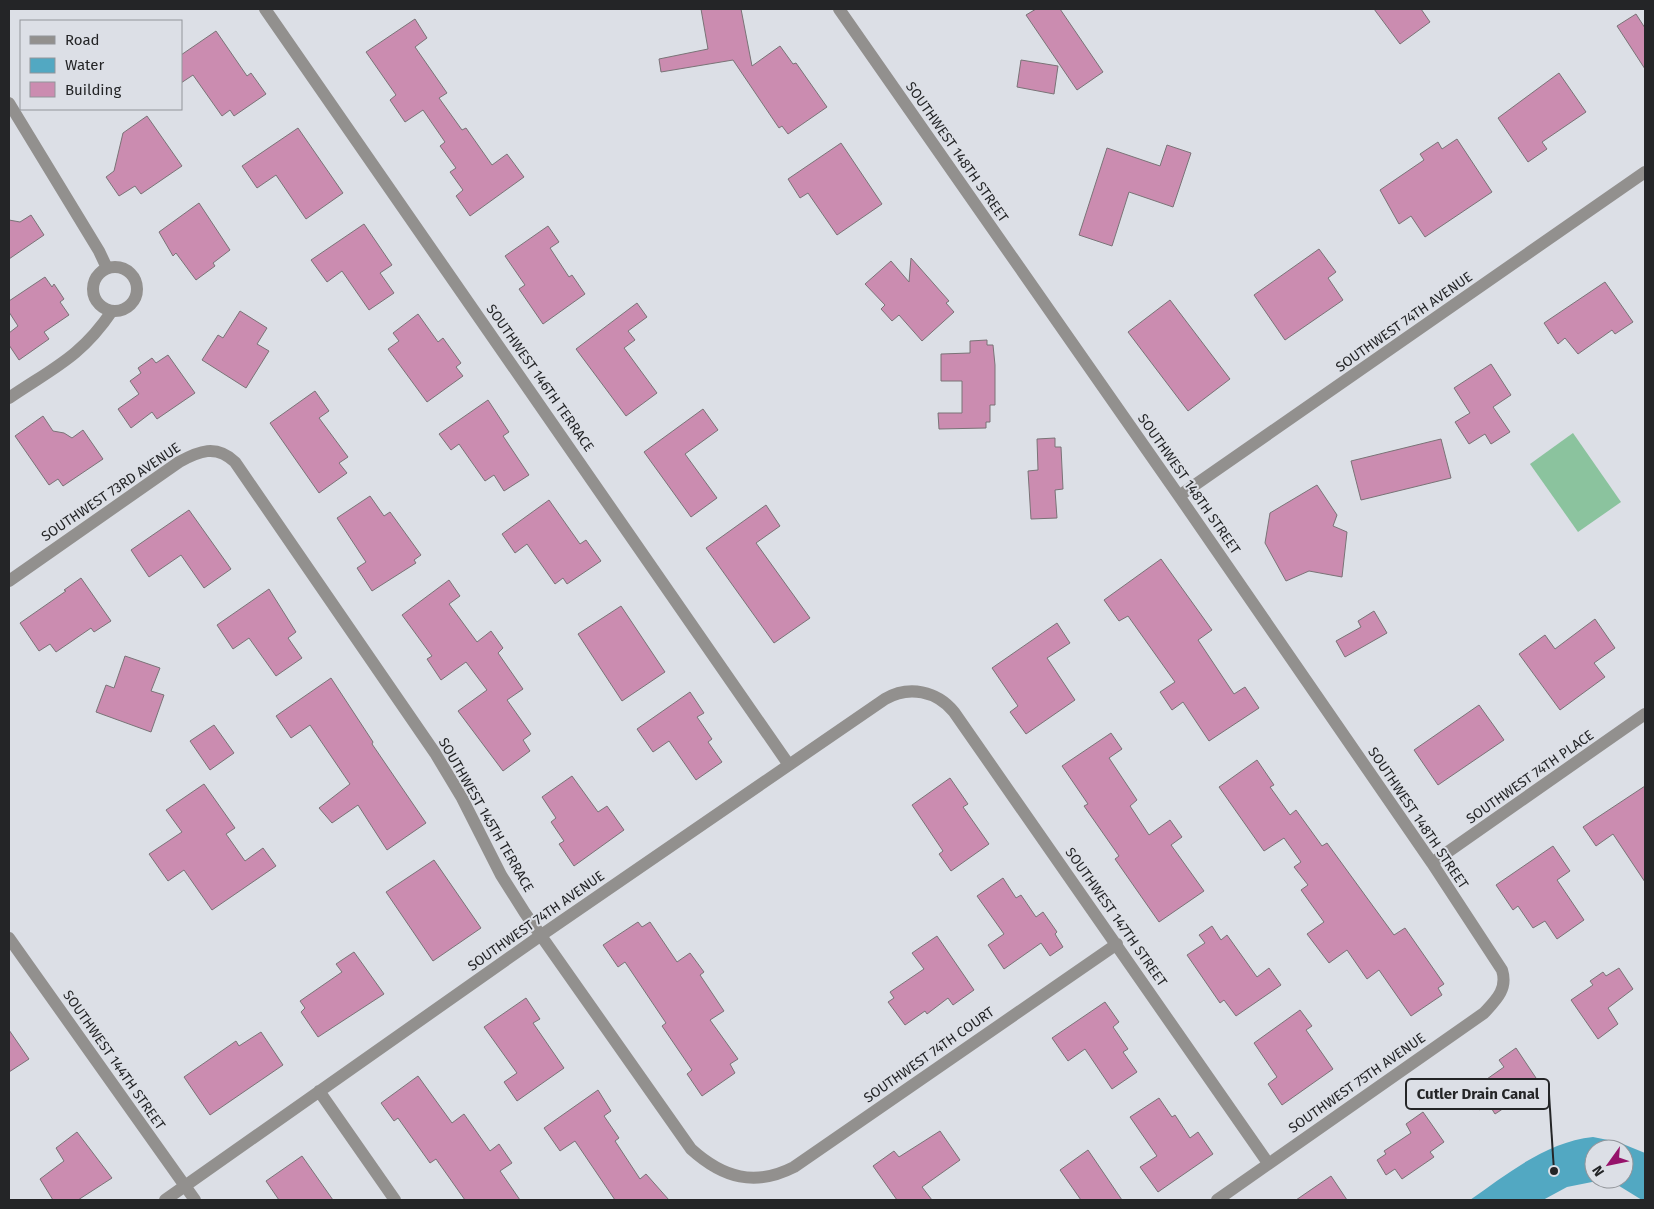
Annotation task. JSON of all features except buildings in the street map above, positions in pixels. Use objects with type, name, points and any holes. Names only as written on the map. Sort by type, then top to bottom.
[{"type":"street","name":"SOUTHWEST 146TH TERRACE","points":[[265,9],[789,765]]},
{"type":"street","name":"SOUTHWEST 148TH STREET","points":[[838,9],[1179,496],[1432,863],[1498,962],[1504,982]]},
{"type":"street","points":[[9,103],[99,251],[107,268]]},
{"type":"street","name":"SOUTHWEST 74TH AVENUE","points":[[1179,496],[1645,172]]},
{"type":"street","points":[[107,268],[122,268],[128,271],[136,283],[135,297],[131,303],[119,310],[112,310],[99,304],[92,291],[96,276],[107,268]]},
{"type":"street","points":[[12,396],[80,350],[97,333],[112,310]]},
{"type":"street","name":"SOUTHWEST 73RD AVENUE","points":[[9,581],[179,462],[196,453],[208,449],[218,451],[227,454],[235,462]]},
{"type":"street","name":"SOUTHWEST 145TH TERRACE","points":[[235,462],[435,753],[462,798],[500,875],[540,936],[691,1149],[724,1172],[752,1178]]},
{"type":"street","name":"SOUTHWEST 74TH AVENUE","points":[[165,1200],[540,936],[891,696],[911,691],[933,696]]},
{"type":"street","name":"SOUTHWEST 147TH STREET","points":[[933,696],[942,700],[954,712],[1268,1163]]},
{"type":"street","name":"SOUTHWEST 74TH PLACE","points":[[1432,863],[1645,714]]},
{"type":"street","name":"SOUTHWEST 144TH STREET","points":[[9,940],[195,1200]]},
{"type":"street","name":"SOUTHWEST 74TH COURT","points":[[752,1178],[778,1174],[802,1162],[1117,944]]},
{"type":"street","name":"SOUTHWEST 75TH AVENUE","points":[[1217,1200],[1484,1012],[1500,994],[1504,982]]},
{"type":"street","points":[[319,1092],[395,1200]]},
{"type":"green space","points":[[1573,433],[1621,502],[1578,532],[1530,464]]},
{"type":"water","points":[[1593,1137],[1603,1139],[1584,1139],[1584,1184],[1567,1187],[1543,1200],[1470,1200],[1528,1161],[1559,1145],[1576,1140]]},
{"type":"water","points":[[1634,1149],[1645,1153],[1645,1200],[1624,1189],[1634,1189]]},
{"type":"place","name":"Cutler Drain Canal","points":[[1554,1171]]}]
